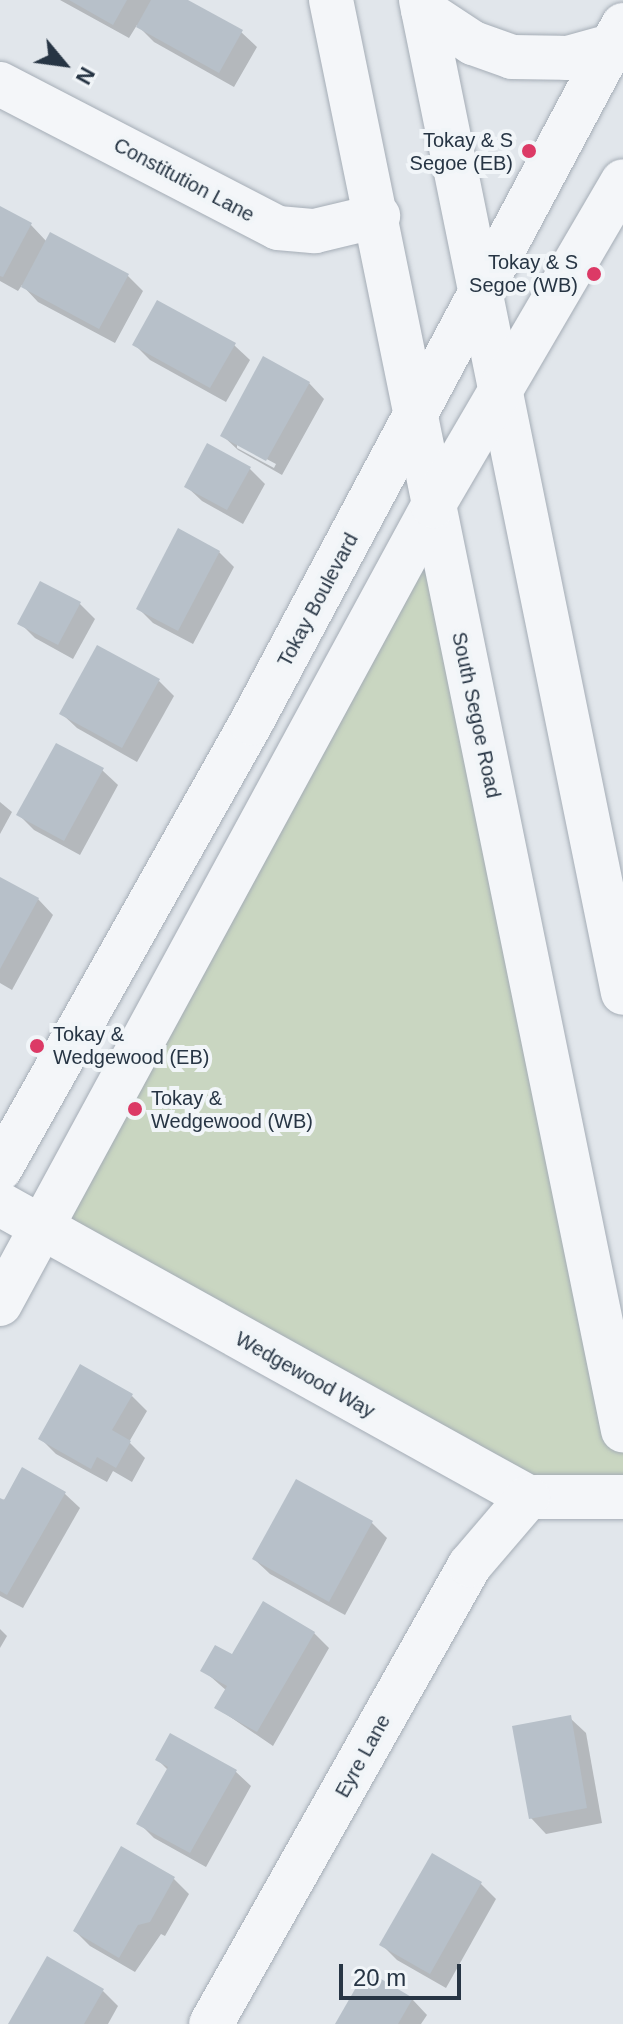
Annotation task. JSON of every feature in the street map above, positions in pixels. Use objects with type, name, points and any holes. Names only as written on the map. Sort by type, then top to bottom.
[{"type":"street","name":"South Segoe Road","points":[[331,0],[378,216],[415,420],[623,1430]]},
{"type":"street","points":[[422,5],[473,43],[512,57],[568,58],[617,36]]},
{"type":"street","points":[[422,5],[623,993]]},
{"type":"street","name":"Tokay Boulevard","points":[[0,1169],[415,420],[480,290],[617,36]]},
{"type":"street","name":"Constitution Lane","points":[[0,84],[278,228],[315,231],[378,216]]},
{"type":"street","points":[[0,1304],[433,506],[499,388],[623,181]]},
{"type":"street","name":"Wedgewood Way","points":[[0,1204],[528,1497],[623,1497]]},
{"type":"street","name":"Eyre Lane","points":[[211,2024],[470,1565],[528,1497]]},
{"type":"green space","points":[[433,506],[623,1429],[623,1497],[528,1497],[43,1227]]},
{"type":"building","points":[[69,0],[127,0],[113,25]]},
{"type":"building","points":[[151,0],[188,0],[243,30],[219,73],[136,27]]},
{"type":"building","points":[[0,206],[32,223],[3,277],[0,276]]},
{"type":"building","points":[[50,232],[129,274],[99,329],[21,287]]},
{"type":"building","points":[[157,300],[236,343],[210,388],[132,345]]},
{"type":"building","points":[[263,356],[310,382],[266,461],[220,436]]},
{"type":"building","points":[[207,443],[251,467],[227,510],[184,487]]},
{"type":"building","points":[[178,528],[220,551],[178,631],[136,609]]},
{"type":"building","points":[[40,581],[81,602],[58,645],[17,624]]},
{"type":"building","points":[[97,645],[160,679],[122,748],[59,714]]},
{"type":"building","points":[[56,743],[104,768],[64,841],[16,815]]},
{"type":"building","points":[[0,877],[39,898],[0,969]]},
{"type":"building","points":[[80,1364],[133,1394],[112,1430],[131,1441],[116,1468],[97,1457],[91,1469],[38,1439]]},
{"type":"building","points":[[22,1467],[66,1492],[7,1595],[0,1591],[0,1498],[4,1500]]},
{"type":"building","points":[[296,1479],[373,1521],[329,1602],[252,1559]]},
{"type":"building","points":[[263,1601],[315,1632],[257,1732],[214,1708],[227,1686],[200,1671],[215,1645],[232,1654]]},
{"type":"building","points":[[571,1715],[587,1808],[529,1819],[512,1726]]},
{"type":"building","points":[[170,1733],[237,1770],[190,1853],[136,1824],[168,1767],[155,1760]]},
{"type":"building","points":[[121,1846],[175,1877],[150,1922],[138,1925],[119,1958],[73,1931]]},
{"type":"building","points":[[432,1853],[482,1882],[430,1974],[379,1945]]},
{"type":"building","points":[[47,1956],[104,1989],[84,2024],[8,2024]]},
{"type":"building","points":[[366,1970],[413,1998],[398,2024],[335,2024]]},
{"type":"place","name":"Tokay & S Segoe (EB)","points":[[529,151]]},
{"type":"place","name":"Tokay & S Segoe (WB)","points":[[594,274]]},
{"type":"place","name":"Tokay & Wedgewood (EB)","points":[[37,1046]]},
{"type":"place","name":"Tokay & Wedgewood (WB)","points":[[135,1109]]}]
